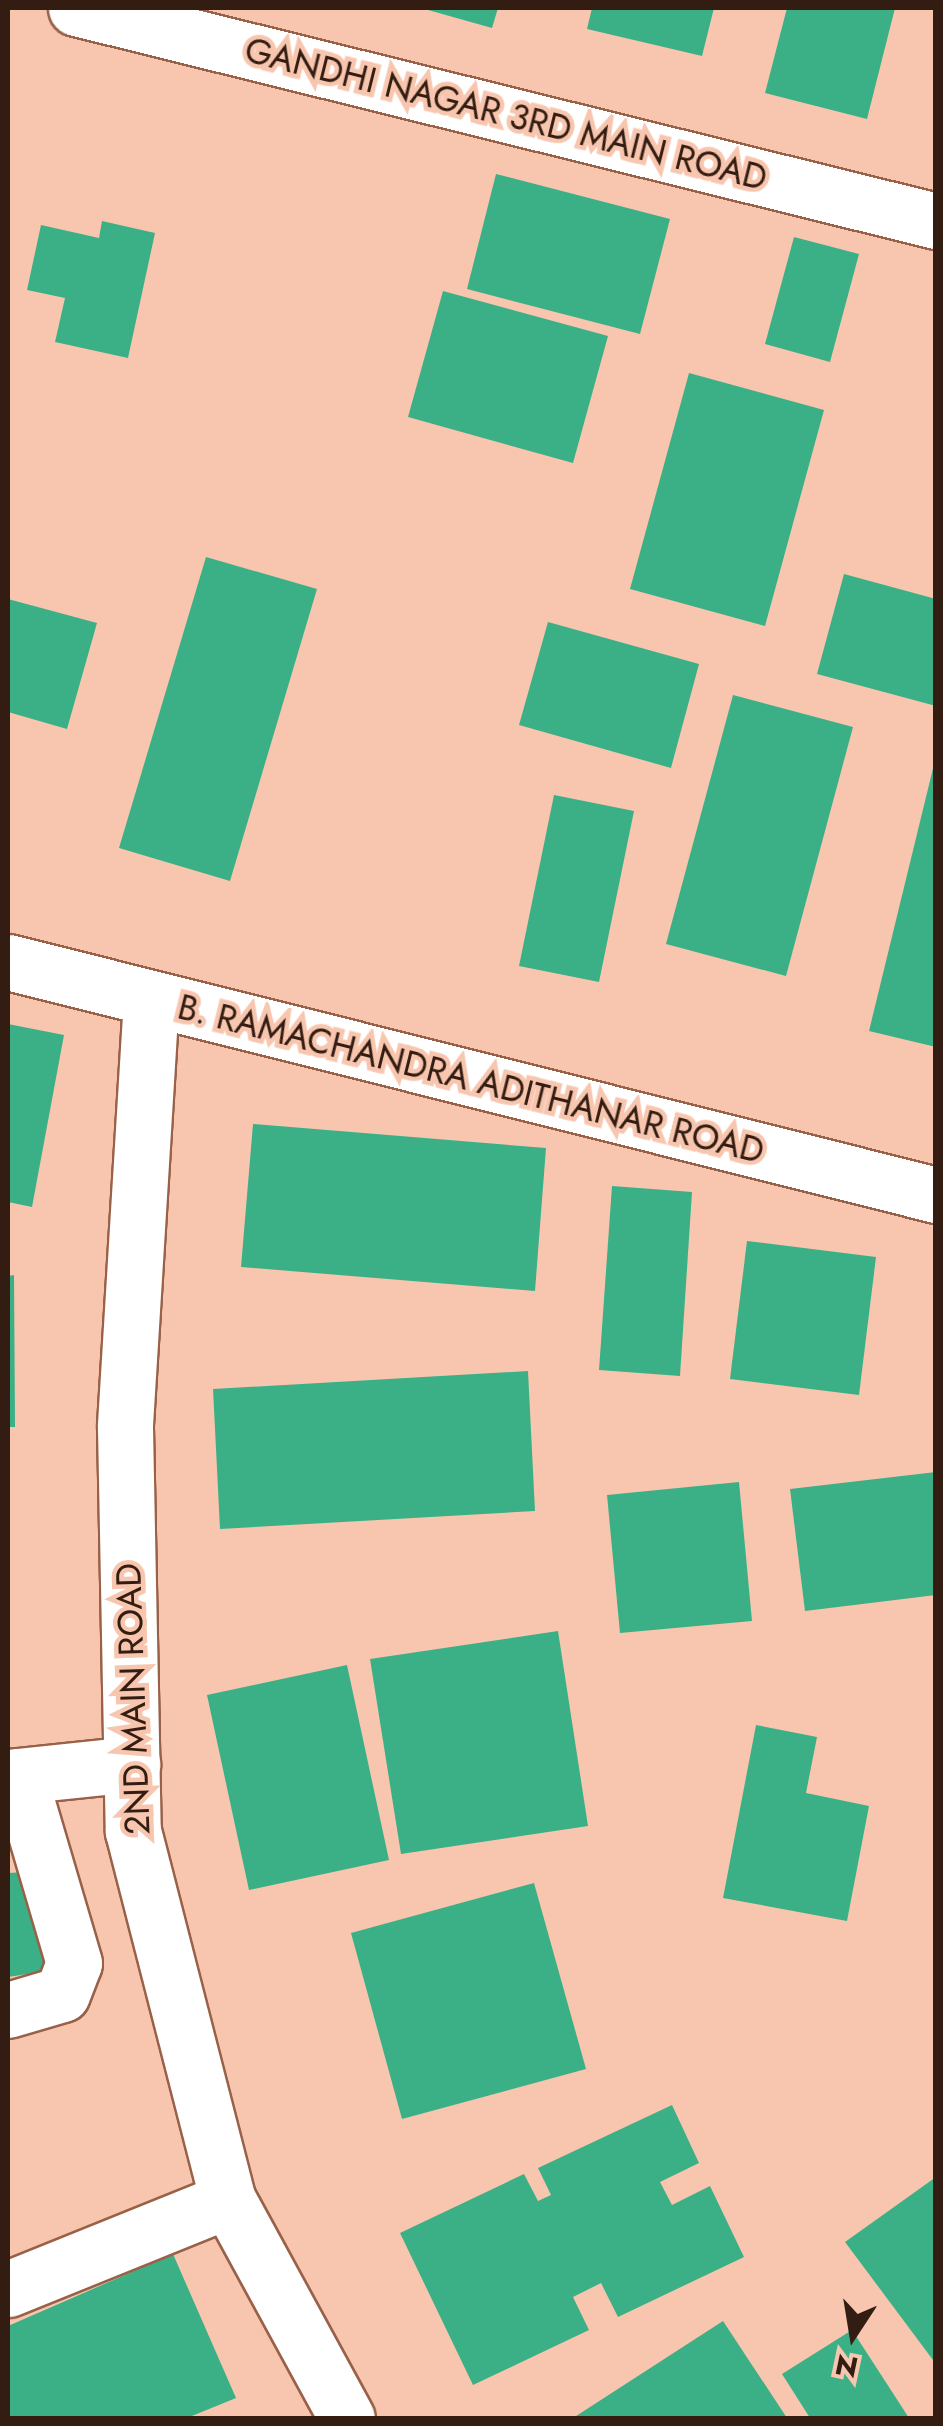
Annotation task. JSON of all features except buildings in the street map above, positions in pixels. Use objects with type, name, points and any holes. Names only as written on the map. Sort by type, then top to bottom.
[{"type":"street","name":"GANDHI NAGAR 3RD MAIN ROAD","points":[[76,8],[936,221]]},
{"type":"street","name":"B. RAMACHANDRA ADITHANAR ROAD","points":[[8,962],[936,1195]]},
{"type":"street","name":"2ND MAIN ROAD","points":[[151,998],[124,1427],[133,1831],[228,2200],[347,2418]]},
{"type":"street","points":[[8,2010],[62,1994],[74,1963],[13,1776],[132,1764]]},
{"type":"street","points":[[8,2289],[228,2200]]}]
